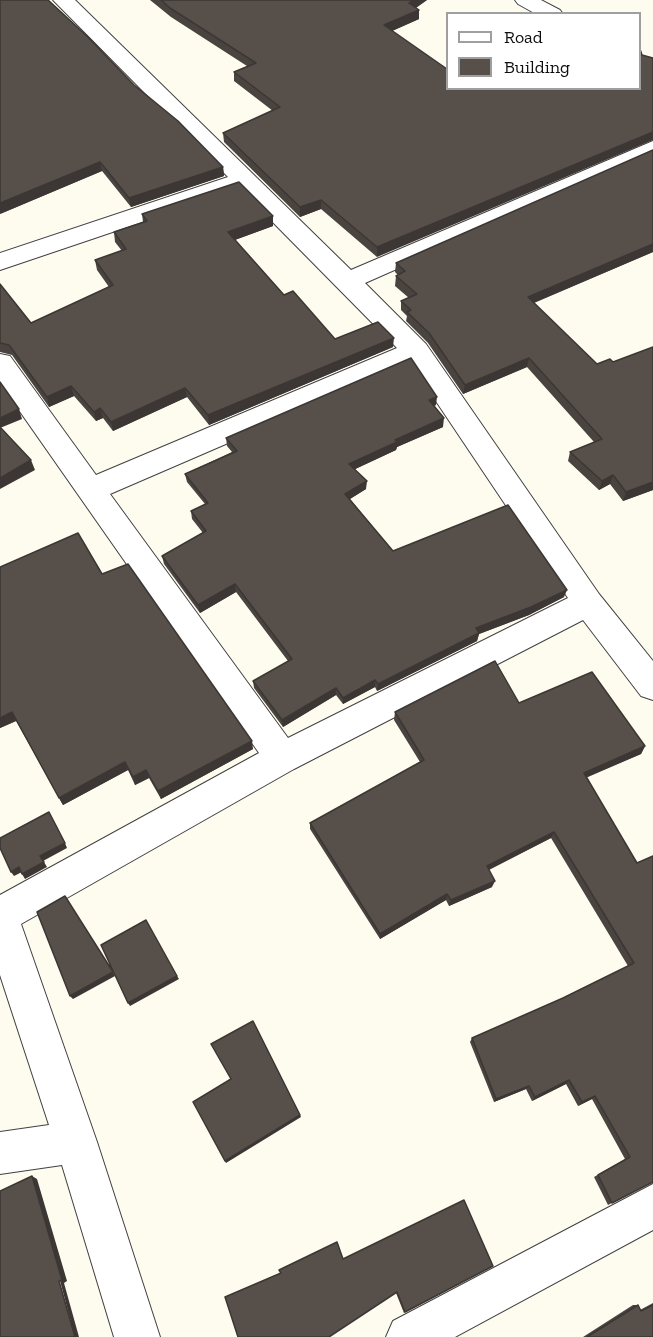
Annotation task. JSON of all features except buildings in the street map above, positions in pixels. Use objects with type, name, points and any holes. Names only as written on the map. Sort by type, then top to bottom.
[{"type":"street","points":[[63,0],[416,351],[588,603],[653,686]]},
{"type":"street","points":[[525,0],[549,12]]},
{"type":"street","points":[[348,281],[653,148]]},
{"type":"street","points":[[0,262],[245,179]]},
{"type":"street","points":[[90,490],[416,351]]},
{"type":"street","points":[[0,363],[282,758]]},
{"type":"street","points":[[137,1337],[76,1142],[0,916],[282,758],[588,603]]},
{"type":"street","points":[[0,1153],[76,1142]]},
{"type":"street","points":[[408,1337],[653,1206]]}]
